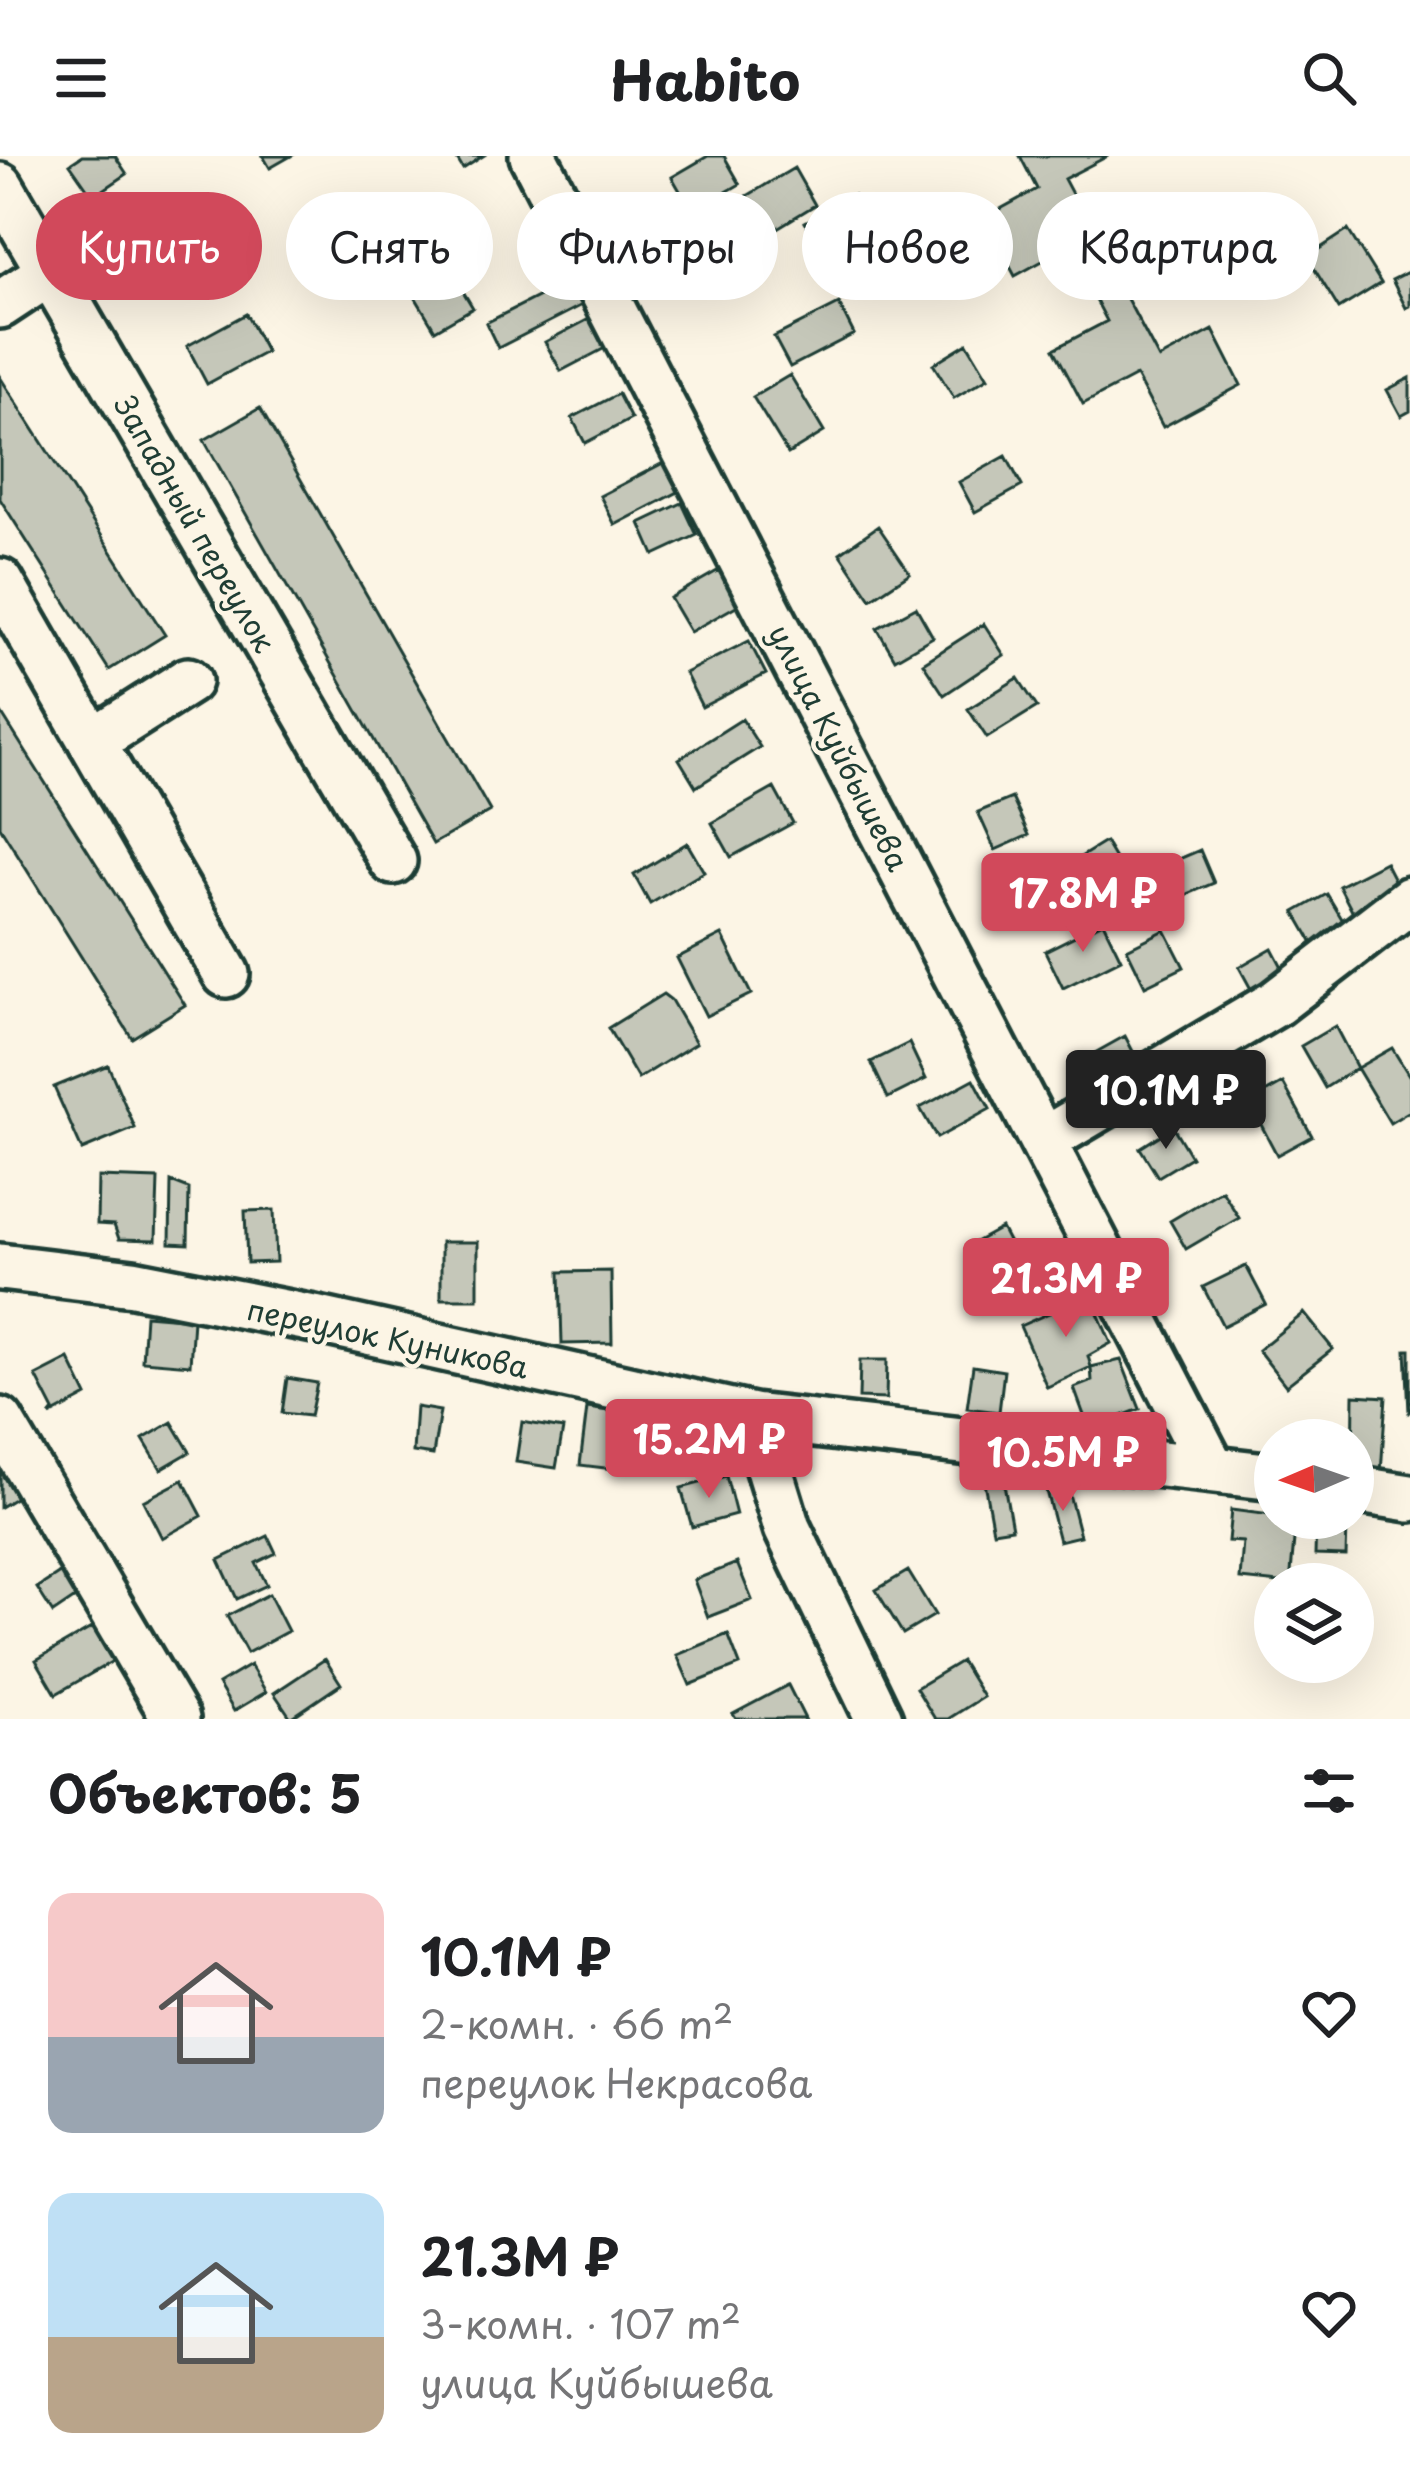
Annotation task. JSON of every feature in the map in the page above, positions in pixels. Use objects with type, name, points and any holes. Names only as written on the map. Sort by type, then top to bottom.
[{"type":"street","name":"улица Куйбышева","points":[[533,156],[1211,1467]]},
{"type":"street","name":"Западный переулок","points":[[0,186],[36,248]]},
{"type":"street","points":[[0,305],[36,281]]},
{"type":"street","name":"Западный переулок","points":[[66,300],[393,861]]},
{"type":"street","points":[[0,582],[226,974]]},
{"type":"street","points":[[92,742],[188,681]]},
{"type":"street","points":[[1042,1141],[1276,1004],[1410,900]]},
{"type":"street","name":"переулок Куникова","points":[[0,1268],[133,1283],[753,1417],[1254,1474]]},
{"type":"street","points":[[753,1417],[787,1528],[879,1719]]},
{"type":"street","points":[[0,1421],[176,1719]]},
{"type":"street","points":[[1374,1492],[1410,1498]]},
{"type":"building","points":[[82,156],[115,156],[127,174],[100,192],[90,192],[70,164]]},
{"type":"building","points":[[263,156],[291,156],[270,168]]},
{"type":"building","points":[[455,156],[483,156],[463,169]]},
{"type":"building","points":[[708,156],[724,156],[740,184],[726,192],[681,192],[672,177]]},
{"type":"building","points":[[1020,156],[1108,156],[1064,179],[1071,192],[1037,192],[1037,264],[1015,276],[1013,202],[1037,189]]},
{"type":"building","points":[[794,168],[808,192],[802,192],[802,213],[778,228],[778,192],[754,192]]},
{"type":"building","points":[[1348,230],[1381,283],[1339,309],[1319,276],[1319,249]]},
{"type":"building","points":[[1410,271],[1410,306],[1406,308],[1392,280]]},
{"type":"building","points":[[417,300],[468,300],[473,308],[435,330]]},
{"type":"building","points":[[531,300],[579,300],[582,305],[498,348],[486,323]]},
{"type":"building","points":[[1096,300],[1128,300],[1159,359],[1213,330],[1241,385],[1163,427],[1136,376],[1083,404],[1054,349],[1107,321]]},
{"type":"building","points":[[839,304],[854,334],[790,367],[774,337]]},
{"type":"building","points":[[246,314],[266,352],[207,384],[187,346]]},
{"type":"building","points":[[591,318],[607,347],[561,371],[545,342]]},
{"type":"building","points":[[967,343],[988,378],[954,398],[933,364]]},
{"type":"building","points":[[790,375],[824,432],[788,454],[753,397]]},
{"type":"building","points":[[0,377],[165,635],[109,670],[0,499]]},
{"type":"building","points":[[1410,378],[1410,411],[1401,416],[1387,390]]},
{"type":"building","points":[[618,394],[631,419],[585,443],[572,418]]},
{"type":"building","points":[[260,408],[490,811],[433,844],[204,440]]},
{"type":"building","points":[[1006,456],[1022,486],[975,512],[959,482]]},
{"type":"building","points":[[665,462],[680,491],[615,525],[600,496]]},
{"type":"building","points":[[682,503],[697,535],[654,555],[640,523]]},
{"type":"building","points":[[878,526],[910,573],[871,599],[840,553]]},
{"type":"building","points":[[719,570],[738,605],[690,632],[670,598]]},
{"type":"building","points":[[916,607],[933,637],[895,659],[877,628]]},
{"type":"building","points":[[984,624],[1004,655],[944,695],[923,663]]},
{"type":"building","points":[[749,641],[766,674],[702,707],[685,673]]},
{"type":"building","points":[[1018,678],[1037,707],[987,738],[968,709]]},
{"type":"building","points":[[0,711],[185,1005],[132,1038],[0,827]]},
{"type":"building","points":[[742,719],[760,747],[696,787],[679,759]]},
{"type":"building","points":[[774,788],[793,823],[731,857],[712,823]]},
{"type":"building","points":[[1012,798],[1029,835],[995,850],[978,812]]},
{"type":"building","points":[[1105,842],[1130,884],[1078,915],[1053,874]]},
{"type":"building","points":[[687,843],[704,872],[650,904],[634,875]]},
{"type":"building","points":[[1200,850],[1214,883],[1174,900],[1160,867]]},
{"type":"building","points":[[1385,862],[1401,893],[1355,917],[1339,886]]},
{"type":"building","points":[[1327,894],[1348,929],[1315,947],[1295,912]]},
{"type":"building","points":[[1103,922],[1121,959],[1063,988],[1045,951]]},
{"type":"building","points":[[1165,930],[1184,967],[1145,986],[1127,949]]},
{"type":"building","points":[[722,935],[751,994],[706,1016],[677,958]]},
{"type":"building","points":[[1272,948],[1290,982],[1257,1000],[1239,967]]},
{"type":"building","points":[[663,994],[696,1043],[638,1079],[608,1028]]},
{"type":"building","points":[[1335,1026],[1357,1068],[1325,1088],[1301,1046]]},
{"type":"building","points":[[1125,1036],[1139,1063],[1105,1082],[1091,1055]]},
{"type":"building","points":[[909,1043],[926,1079],[888,1098],[871,1062]]},
{"type":"building","points":[[1392,1048],[1410,1077],[1410,1111],[1390,1123],[1357,1068]]},
{"type":"building","points":[[108,1065],[135,1128],[82,1150],[54,1087]]},
{"type":"building","points":[[974,1079],[990,1109],[937,1138],[920,1108]]},
{"type":"building","points":[[1283,1083],[1312,1136],[1277,1155],[1249,1102]]},
{"type":"building","points":[[1173,1127],[1191,1157],[1158,1177],[1140,1148]]},
{"type":"building","points":[[98,1177],[158,1179],[156,1240],[119,1239],[114,1225],[97,1224]]},
{"type":"building","points":[[171,1182],[189,1189],[188,1244],[170,1243]]},
{"type":"building","points":[[1222,1190],[1239,1218],[1186,1249],[1170,1221]]},
{"type":"building","points":[[274,1210],[276,1262],[247,1263],[245,1211]]},
{"type":"building","points":[[1001,1228],[1020,1264],[989,1280],[970,1245]]},
{"type":"building","points":[[441,1242],[478,1242],[478,1299],[441,1299]]},
{"type":"building","points":[[1064,1243],[1083,1282],[1047,1300],[1027,1262]]},
{"type":"building","points":[[1246,1266],[1266,1304],[1223,1326],[1203,1287]]},
{"type":"building","points":[[611,1271],[612,1343],[562,1344],[560,1272]]},
{"type":"building","points":[[1090,1295],[1111,1343],[1088,1356],[1091,1367],[1047,1387],[1020,1326]]},
{"type":"building","points":[[1304,1313],[1333,1349],[1286,1386],[1258,1350]]},
{"type":"building","points":[[145,1315],[193,1319],[190,1365],[142,1361]]},
{"type":"building","points":[[1406,1350],[1410,1350],[1409,1412]]},
{"type":"building","points":[[69,1359],[87,1396],[50,1416],[54,1411],[36,1376]]},
{"type":"building","points":[[860,1360],[887,1360],[886,1399],[859,1398]]},
{"type":"building","points":[[1121,1360],[1140,1409],[1089,1429],[1074,1388],[1092,1381],[1091,1367]]},
{"type":"building","points":[[973,1366],[1004,1371],[999,1412],[967,1408]]},
{"type":"building","points":[[287,1378],[317,1383],[310,1416],[282,1413]]},
{"type":"building","points":[[1354,1395],[1386,1397],[1381,1473],[1374,1472],[1374,1419],[1354,1419]]},
{"type":"building","points":[[416,1407],[440,1411],[433,1455],[413,1452]]},
{"type":"building","points":[[587,1408],[637,1415],[630,1471],[580,1465]]},
{"type":"building","points":[[172,1422],[190,1452],[161,1469],[143,1439]]},
{"type":"building","points":[[522,1422],[563,1429],[556,1468],[516,1462]]},
{"type":"building","points":[[0,1456],[30,1489],[0,1507]]},
{"type":"building","points":[[726,1476],[736,1515],[692,1527],[681,1488]]},
{"type":"building","points":[[183,1480],[202,1516],[162,1538],[143,1501]]},
{"type":"building","points":[[984,1482],[1004,1484],[1012,1528],[993,1531]]},
{"type":"building","points":[[1045,1487],[1068,1490],[1080,1536],[1059,1541]]},
{"type":"building","points":[[1231,1510],[1254,1513],[1254,1539],[1294,1539],[1292,1563],[1254,1563],[1254,1580],[1240,1579],[1243,1542],[1228,1541]]},
{"type":"building","points":[[268,1536],[276,1553],[256,1563],[267,1585],[237,1599],[219,1560]]},
{"type":"building","points":[[1316,1539],[1347,1539],[1346,1556],[1315,1555]]},
{"type":"building","points":[[75,1563],[90,1588],[53,1613],[37,1588]]},
{"type":"building","points":[[737,1563],[752,1600],[708,1617],[694,1580]]},
{"type":"building","points":[[908,1571],[935,1615],[903,1634],[876,1590]]},
{"type":"building","points":[[269,1594],[288,1631],[247,1653],[227,1616]]},
{"type":"building","points":[[98,1624],[118,1658],[56,1694],[36,1660]]},
{"type":"building","points":[[728,1634],[740,1665],[690,1685],[677,1655]]},
{"type":"building","points":[[325,1659],[341,1684],[291,1718],[274,1693]]},
{"type":"building","points":[[961,1661],[983,1697],[948,1719],[935,1719],[916,1688]]},
{"type":"building","points":[[250,1665],[266,1692],[234,1711],[218,1684]]},
{"type":"building","points":[[788,1685],[805,1719],[736,1719],[733,1714]]}]
